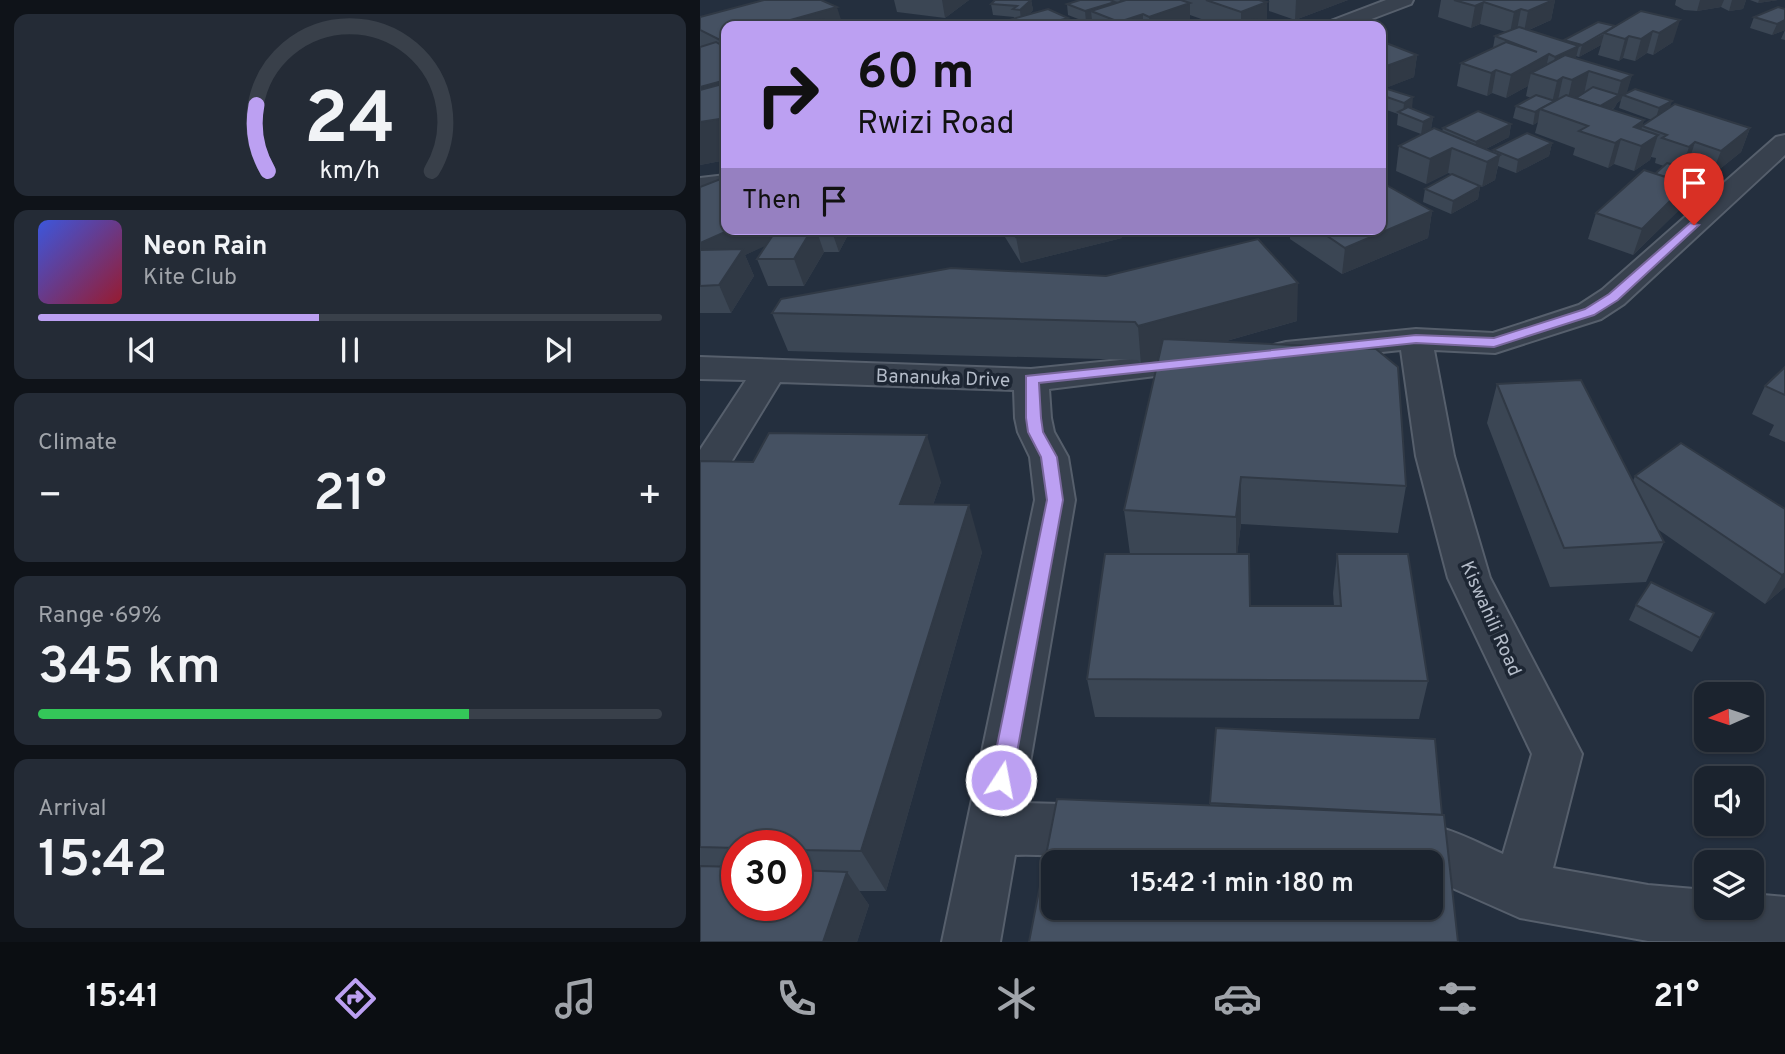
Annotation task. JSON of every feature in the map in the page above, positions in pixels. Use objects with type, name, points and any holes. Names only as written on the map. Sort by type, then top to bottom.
[{"type":"street","points":[[1348,21],[1404,0]]},
{"type":"street","points":[[1031,380],[1416,339],[1494,343],[1590,312],[1613,297],[1785,142]]},
{"type":"street","points":[[700,186],[721,184]]},
{"type":"street","name":"Kiswahili Road","points":[[1416,339],[1436,456],[1469,578],[1557,754],[1520,890]]},
{"type":"street","name":"Bananuka Drive","points":[[700,368],[1031,380],[1033,418],[1036,432],[1049,457],[1055,500],[971,942]]},
{"type":"street","points":[[700,480],[769,371]]},
{"type":"street","points":[[991,831],[1042,828],[1151,833]]},
{"type":"street","points":[[1348,846],[1399,848],[1441,854],[1520,890],[1648,913],[1785,926]]},
{"type":"building","points":[[764,0],[821,0],[837,7],[787,21],[721,21],[720,40],[700,30],[700,17]]},
{"type":"building","points":[[995,0],[1031,0],[1020,10],[1013,9],[1017,6],[991,4]]},
{"type":"building","points":[[1080,0],[1115,2],[1085,11],[1067,4]]},
{"type":"building","points":[[1120,0],[1181,0],[1190,3],[1149,17],[1143,14],[1122,21],[1091,11],[1123,1]]},
{"type":"building","points":[[1206,0],[1259,0],[1267,2],[1241,12]]},
{"type":"building","points":[[1454,0],[1553,0],[1528,11],[1521,9],[1514,12],[1484,2],[1475,6]]},
{"type":"building","points":[[1778,7],[1785,9],[1785,20],[1777,24],[1754,17]]},
{"type":"building","points":[[1048,9],[1068,18],[1058,21],[1009,20]]},
{"type":"building","points":[[1641,11],[1680,20],[1659,33],[1653,31],[1641,39],[1629,36],[1625,39],[1604,33]]},
{"type":"building","points":[[1598,22],[1615,26],[1582,45],[1564,40]]},
{"type":"building","points":[[1519,27],[1579,46],[1555,57],[1549,54],[1511,75],[1496,70],[1491,73],[1461,63],[1506,42],[1537,52],[1495,36]]},
{"type":"building","points":[[716,42],[721,45],[721,81],[700,87],[700,47]]},
{"type":"building","points":[[1386,43],[1417,55],[1386,66]]},
{"type":"building","points":[[1565,55],[1632,75],[1621,81],[1589,71],[1572,80],[1563,77],[1557,81],[1531,73]]},
{"type":"building","points":[[721,84],[721,119],[700,122],[700,90]]},
{"type":"building","points":[[1593,87],[1619,95],[1600,106],[1576,98]]},
{"type":"building","points":[[1386,89],[1413,97],[1404,103],[1386,97]]},
{"type":"building","points":[[1635,89],[1672,101],[1659,108],[1623,95]]},
{"type":"building","points":[[1536,95],[1555,101],[1535,112],[1516,106]]},
{"type":"building","points":[[1566,95],[1644,120],[1634,127],[1658,135],[1641,146],[1621,139],[1615,143],[1579,131],[1588,126],[1540,109]]},
{"type":"building","points":[[1675,104],[1750,128],[1721,151],[1695,142],[1689,147],[1662,138],[1667,135],[1642,126]]},
{"type":"building","points":[[1408,107],[1433,117],[1423,122],[1398,112]]},
{"type":"building","points":[[1478,111],[1511,124],[1476,142],[1443,128]]},
{"type":"building","points":[[1434,128],[1500,155],[1487,162],[1452,148],[1430,159],[1399,146]]},
{"type":"building","points":[[1527,133],[1552,143],[1518,160],[1493,150]]},
{"type":"building","points":[[1667,163],[1684,168],[1672,179],[1655,174]]},
{"type":"building","points":[[1644,170],[1687,184],[1642,229],[1596,213]]},
{"type":"building","points":[[1452,174],[1480,186],[1453,201],[1425,189]]},
{"type":"building","points":[[721,179],[721,234],[700,243],[700,187]]},
{"type":"building","points":[[1386,185],[1432,211],[1386,231]]},
{"type":"building","points":[[773,235],[808,235],[794,259],[757,259]]},
{"type":"building","points":[[1326,235],[1376,235],[1345,248]]},
{"type":"building","points":[[1258,239],[1298,283],[1138,326],[1135,322],[772,313],[781,299],[951,268],[1106,276]]},
{"type":"building","points":[[743,249],[719,285],[700,286],[700,250]]},
{"type":"building","points":[[1163,339],[1376,349],[1398,367],[1406,486],[1241,477],[1236,517],[1124,510]]},
{"type":"building","points":[[1785,367],[1785,395],[1765,386]]},
{"type":"building","points":[[1581,380],[1664,542],[1564,548],[1497,384]]},
{"type":"building","points":[[769,433],[927,435],[900,504],[969,505],[861,851],[812,850],[812,830],[721,830],[721,848],[700,847],[700,461],[753,462]]},
{"type":"building","points":[[1681,443],[1785,509],[1785,573],[1782,575],[1635,476]]},
{"type":"building","points":[[1105,554],[1249,554],[1250,606],[1341,606],[1337,554],[1408,554],[1428,681],[1087,679]]},
{"type":"building","points":[[1651,582],[1714,613],[1700,638],[1636,605]]},
{"type":"building","points":[[1216,728],[1435,739],[1442,815],[1210,803]]},
{"type":"building","points":[[1057,799],[1444,815],[1458,942],[1029,942],[1041,881],[1041,920],[1443,920],[1443,850],[1047,850]]},
{"type":"building","points":[[700,866],[721,867],[721,921],[812,921],[812,871],[847,872],[823,942],[700,942]]},
{"type":"route","points":[[1001,780],[1055,500],[1049,457],[1036,432],[1033,418],[1031,380],[1416,339],[1494,343],[1590,312],[1613,297],[1694,225]]}]
